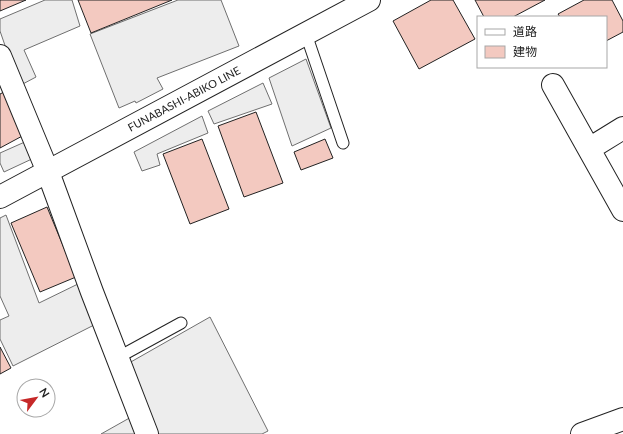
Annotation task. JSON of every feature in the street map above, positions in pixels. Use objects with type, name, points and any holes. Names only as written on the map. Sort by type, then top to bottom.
[{"type":"street","name":"FUNABASHI-ABIKO LINE","points":[[0,197],[369,0]]},
{"type":"street","points":[[0,56],[48,172],[92,292],[147,434]]},
{"type":"street","points":[[552,85],[623,210]]},
{"type":"street","points":[[589,149],[623,128]]},
{"type":"street","points":[[582,434],[623,419]]},
{"type":"lane","points":[[306,34],[344,143]]},
{"type":"lane","points":[[117,358],[181,323]]},
{"type":"shaded area","points":[[45,0],[72,0],[80,26],[24,50],[36,77],[19,86],[0,31],[0,19]]},
{"type":"shaded area","points":[[178,0],[221,0],[239,46],[157,78],[163,89],[136,103],[135,101],[119,108],[90,34]]},
{"type":"shaded area","points":[[306,59],[331,128],[292,146],[269,78]]},
{"type":"shaded area","points":[[263,83],[272,104],[214,124],[208,111]]},
{"type":"shaded area","points":[[202,116],[208,133],[157,154],[160,165],[142,171],[134,152]]},
{"type":"shaded area","points":[[27,141],[34,158],[4,172],[0,163],[0,153]]},
{"type":"shaded area","points":[[6,215],[39,303],[80,283],[98,323],[13,366],[0,339],[0,320],[9,316],[0,296],[0,218]]},
{"type":"shaded area","points":[[210,317],[268,431],[262,434],[155,434],[129,363]]},
{"type":"shaded area","points":[[133,416],[140,434],[101,434]]},
{"type":"building","points":[[0,0],[26,0],[0,11]]},
{"type":"building","points":[[78,0],[172,0],[91,33]]},
{"type":"building","points":[[431,0],[453,0],[475,39],[419,69],[393,21]]},
{"type":"building","points":[[475,0],[545,0],[515,16],[483,16]]},
{"type":"building","points":[[584,0],[612,0],[623,21],[623,32],[607,40],[607,16],[559,16],[558,14]]},
{"type":"building","points":[[4,92],[26,134],[0,148],[0,94]]},
{"type":"building","points":[[256,112],[283,183],[244,197],[218,126]]},
{"type":"building","points":[[202,139],[229,209],[190,224],[163,154]]},
{"type":"building","points":[[325,139],[333,158],[301,170],[294,152]]},
{"type":"building","points":[[47,207],[76,277],[40,292],[11,223]]},
{"type":"building","points":[[0,347],[11,368],[0,374]]}]
